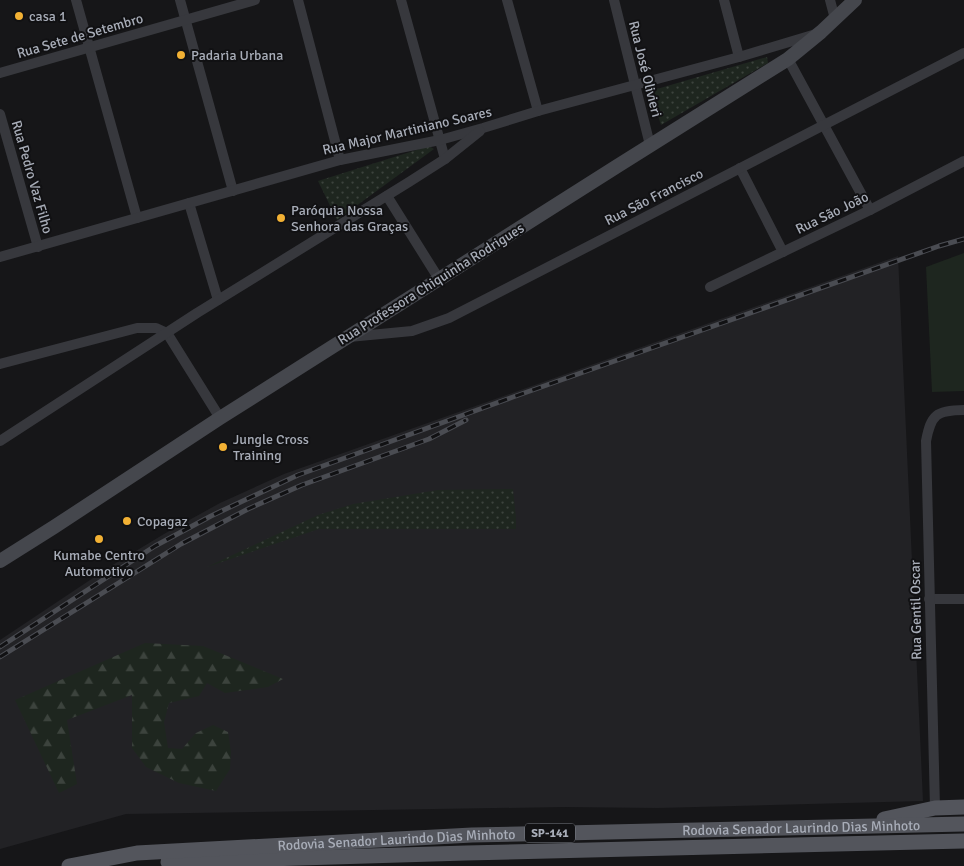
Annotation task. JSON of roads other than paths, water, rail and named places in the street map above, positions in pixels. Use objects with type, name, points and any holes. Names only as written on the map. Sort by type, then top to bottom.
[{"type":"main road","name":"Rua Professora Chiquinha Rodrigues","points":[[0,561],[54,528],[220,418],[788,59],[836,19],[855,0]]},
{"type":"main road","points":[[843,828],[935,808],[964,807]]},
{"type":"main road","name":"Rodovia Senador Laurindo Dias Minhoto","points":[[69,866],[137,853],[466,835],[964,824]]},
{"type":"main road","name":"Rodovia Senador Laurindo Dias Minhoto","points":[[121,866],[138,862],[964,841]]},
{"type":"street","points":[[76,0],[136,218]]},
{"type":"street","points":[[180,0],[233,191]]},
{"type":"street","name":"Rua Sete de Setembro","points":[[0,73],[255,0]]},
{"type":"street","points":[[298,0],[340,160]]},
{"type":"street","points":[[401,0],[445,159]]},
{"type":"street","points":[[507,0],[538,112]]},
{"type":"street","name":"Rua José Olivieri","points":[[614,0],[650,145]]},
{"type":"street","points":[[724,0],[739,57]]},
{"type":"street","points":[[830,0],[836,19]]},
{"type":"street","name":"Rua Major Martiniano Soares","points":[[0,257],[340,160],[440,140],[739,57],[821,32]]},
{"type":"street","name":"Rua São Francisco","points":[[348,337],[412,331],[449,318],[964,53]]},
{"type":"street","points":[[788,59],[870,210]]},
{"type":"street","name":"Rua Pedro Vaz Filho","points":[[0,114],[38,246]]},
{"type":"street","points":[[0,441],[218,300],[445,159],[483,128]]},
{"type":"street","name":"Rua São João","points":[[710,287],[870,210],[964,161]]},
{"type":"street","points":[[740,168],[783,252]]},
{"type":"street","points":[[387,196],[439,279]]},
{"type":"street","points":[[189,203],[218,300]]},
{"type":"street","points":[[0,364],[137,328],[156,328],[167,333],[220,418]]},
{"type":"street","name":"Rua Gentil Oscar","points":[[935,808],[926,442],[929,422],[937,415],[952,410],[964,410]]},
{"type":"street","points":[[929,599],[964,599]]},
{"type":"railway","points":[[0,647],[155,546],[211,516],[298,475],[939,246],[964,239]]},
{"type":"railway","points":[[0,657],[181,544],[248,509],[302,485],[429,439],[466,420]]},
{"type":"place","name":"casa 1","points":[[19,16]]},
{"type":"place","name":"Padaria Urbana","points":[[181,55]]},
{"type":"place","name":"Paróquia Nossa Senhora das Graças","points":[[281,218]]},
{"type":"place","name":"Jungle Cross Training","points":[[223,447]]},
{"type":"place","name":"Copagaz","points":[[127,521]]},
{"type":"place","name":"Kumabe Centro Automotivo","points":[[99,539]]}]
